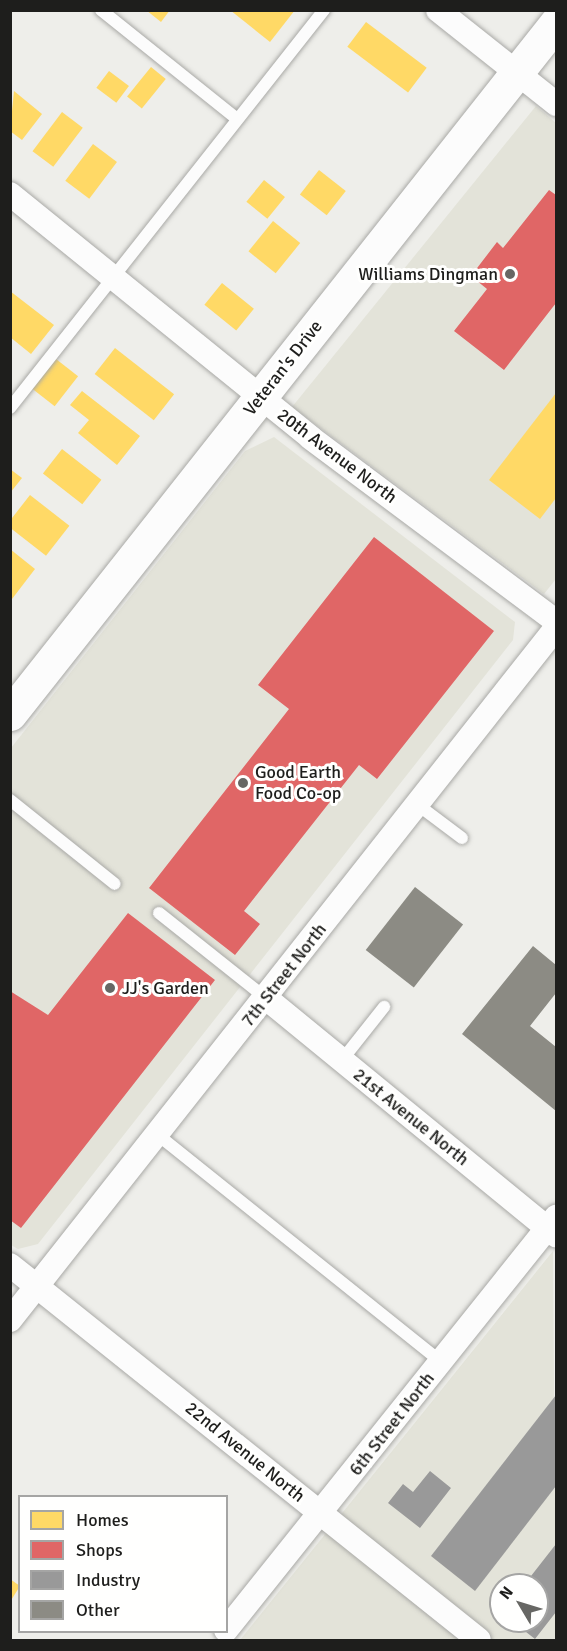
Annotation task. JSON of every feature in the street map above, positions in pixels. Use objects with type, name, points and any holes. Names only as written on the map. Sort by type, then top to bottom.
[{"type":"street","points":[[438,10],[556,104]]},
{"type":"street","name":"Veteran's Drive","points":[[10,714],[556,23]]},
{"type":"street","name":"20th Avenue North","points":[[10,194],[112,273],[260,397],[556,621]]},
{"type":"street","name":"7th Street North","points":[[10,1320],[556,628]]},
{"type":"street","name":"21st Avenue North","points":[[266,998],[554,1227]]},
{"type":"street","name":"6th Street North","points":[[228,1629],[441,1362],[554,1227]]},
{"type":"street","name":"22nd Avenue North","points":[[10,1265],[478,1641]]},
{"type":"lane","points":[[101,10],[237,119]]},
{"type":"lane","points":[[10,408],[112,273],[324,10]]},
{"type":"lane","points":[[10,800],[115,884]]},
{"type":"lane","points":[[418,805],[462,838]]},
{"type":"lane","points":[[159,913],[266,998]]},
{"type":"lane","points":[[342,1060],[384,1007]]},
{"type":"lane","points":[[158,1134],[441,1362]]},
{"type":"shaded area","points":[[536,106],[556,123],[556,579],[544,594],[292,407]]},
{"type":"shaded area","points":[[274,437],[515,622],[513,640],[38,1244],[18,1249],[11,1245],[11,748],[245,451]]},
{"type":"shaded area","points":[[553,1251],[556,1640],[240,1640]]},
{"type":"building: Homes","points":[[146,10],[170,10],[161,22]]},
{"type":"building: Homes","points":[[230,10],[295,10],[270,42]]},
{"type":"building: Homes","points":[[366,22],[427,68],[408,92],[347,47]]},
{"type":"building: Homes","points":[[151,67],[166,79],[142,108],[127,97]]},
{"type":"building: Homes","points":[[109,71],[129,86],[116,103],[96,88]]},
{"type":"building: Homes","points":[[14,91],[42,114],[22,140],[10,131]]},
{"type":"building: Homes","points":[[62,112],[83,128],[53,167],[33,151]]},
{"type":"building: Homes","points":[[93,144],[117,162],[89,199],[65,181]]},
{"type":"building: Homes","points":[[319,170],[346,191],[327,215],[300,194]]},
{"type":"building: Homes","points":[[264,180],[285,197],[267,219],[246,202]]},
{"type":"building: Homes","points":[[273,221],[300,243],[276,273],[248,251]]},
{"type":"building: Homes","points":[[222,283],[254,309],[236,331],[204,305]]},
{"type":"building: Homes","points":[[10,291],[54,325],[31,354],[10,337]]},
{"type":"building: Homes","points":[[115,348],[174,394],[154,420],[95,374]]},
{"type":"building: Homes","points":[[56,359],[78,376],[55,406],[33,389]]},
{"type":"building: Homes","points":[[82,391],[140,436],[117,465],[78,433],[89,420],[70,405]]},
{"type":"building: Homes","points":[[556,393],[556,498],[540,519],[489,480]]},
{"type":"building: Homes","points":[[62,449],[101,480],[82,504],[43,473]]},
{"type":"building: Homes","points":[[10,469],[22,478],[10,493]]},
{"type":"building: Homes","points":[[30,495],[69,526],[46,556],[10,528],[10,521]]},
{"type":"building: Homes","points":[[10,549],[35,569],[12,599],[10,597]]},
{"type":"building: Homes","points":[[10,1579],[18,1585],[18,1589],[10,1602]]},
{"type":"building: Shops","points":[[549,190],[556,195],[556,303],[504,370],[454,331],[487,289],[471,276],[497,242],[503,248]]},
{"type":"building: Shops","points":[[374,537],[494,631],[377,779],[359,765],[244,911],[260,924],[235,955],[149,888],[289,709],[258,685]]},
{"type":"building: Shops","points":[[128,913],[215,980],[21,1228],[10,1220],[10,991],[48,1015]]},
{"type":"building: Industry","points":[[556,1395],[556,1486],[475,1591],[431,1556]]},
{"type":"building: Industry","points":[[430,1471],[451,1488],[420,1528],[388,1503],[403,1484],[413,1492]]},
{"type":"building: Industry","points":[[556,1544],[556,1612],[549,1621],[549,1573],[533,1573]]},
{"type":"building: Industry","points":[[527,1633],[540,1633],[535,1639]]},
{"type":"building: Other","points":[[415,887],[463,925],[414,988],[366,950]]},
{"type":"building: Other","points":[[533,946],[556,965],[556,993],[530,1026],[556,1047],[556,1111],[462,1034]]},
{"type":"place","name":"Williams Dingman","points":[[510,274]]},
{"type":"place","name":"Good Earth Food Co-op","points":[[243,783]]},
{"type":"place","name":"JJ's Garden","points":[[110,988]]}]
